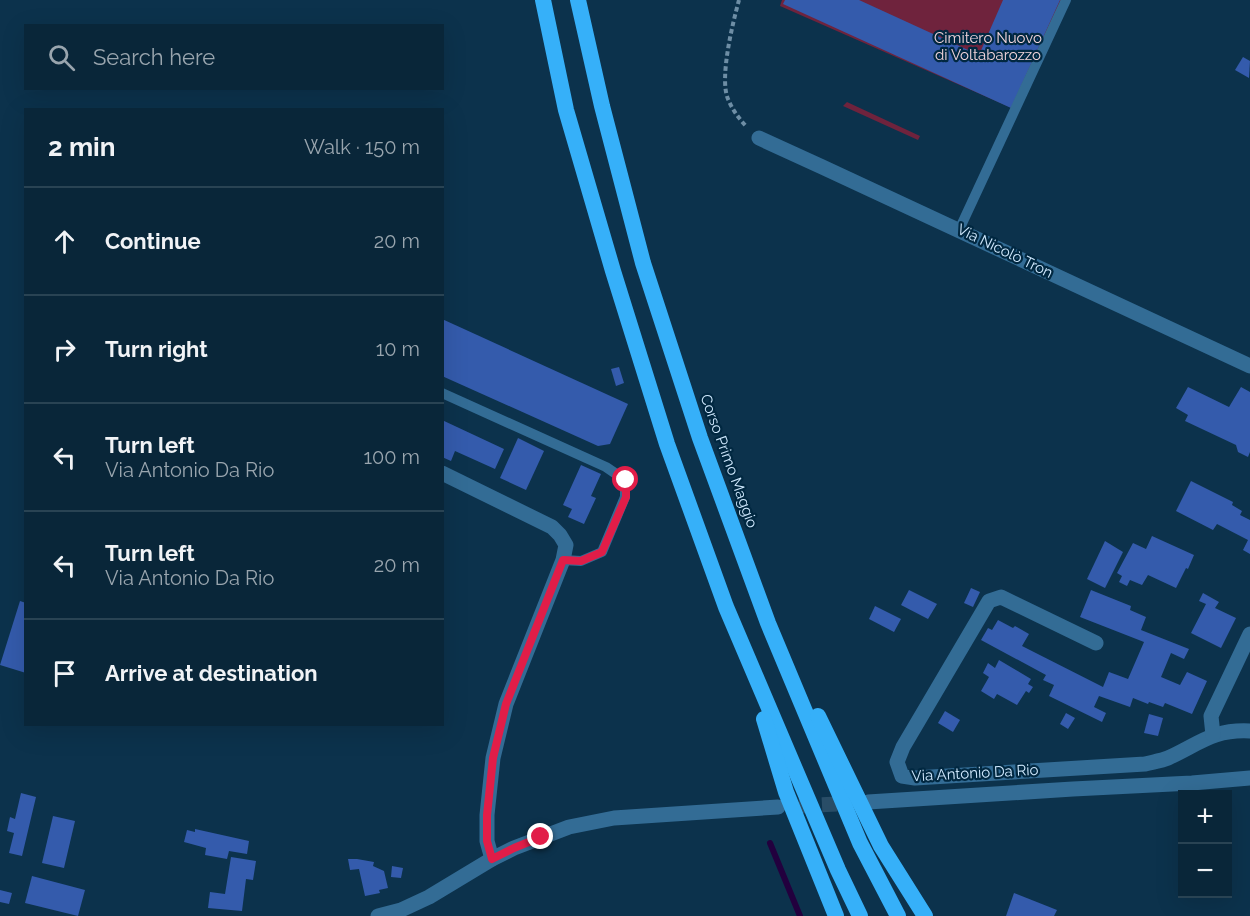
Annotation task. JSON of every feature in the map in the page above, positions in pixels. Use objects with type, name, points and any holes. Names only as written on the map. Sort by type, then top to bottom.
[{"type":"highway","points":[[543,0],[566,110],[616,282],[667,444],[726,607],[838,870],[860,916]]},
{"type":"highway","name":"Corso Primo Maggio","points":[[578,0],[602,106],[643,263],[700,438],[768,623],[860,843],[898,916]]},
{"type":"highway","points":[[768,623],[826,732],[881,846],[926,916]]},
{"type":"highway","points":[[740,640],[786,792],[836,916]]},
{"type":"street","name":"Via Nicolò Tron","points":[[759,138],[1250,366]]},
{"type":"street","points":[[444,474],[552,527],[566,545],[563,560],[506,704],[493,758],[487,815],[487,841],[492,859]]},
{"type":"street","name":"Via Antonio Da Rio","points":[[1096,642],[1001,597],[989,601],[903,747],[897,762],[902,776],[915,778],[1145,764],[1166,759],[1213,735],[1234,730],[1250,730]]},
{"type":"street","points":[[1213,735],[1211,716],[1250,634]]},
{"type":"street","name":"Via Antonio Da Rio","points":[[868,802],[1250,778]]},
{"type":"street","points":[[378,916],[401,910],[429,897],[514,848],[569,827],[614,818],[778,807]]},
{"type":"lane","points":[[959,230],[1066,0]]},
{"type":"lane","points":[[444,394],[606,467],[626,480],[626,497],[602,552],[581,561],[563,560]]},
{"type":"path","points":[[739,0],[725,75],[727,97],[741,121],[759,138]]},
{"type":"green space","name":"Cimitero Nuovo di Voltabarozzo","points":[[782,0],[1062,0],[1012,108],[780,6]]},
{"type":"green space","points":[[847,102],[920,136],[918,140],[843,106]]},
{"type":"building","name":"Cimitero Nuovo di Voltabarozzo","points":[[785,0],[859,0],[979,55],[1003,0],[1060,0],[1011,108],[783,4]]},
{"type":"building","points":[[1243,57],[1250,61],[1249,78],[1235,70]]},
{"type":"building","points":[[444,320],[628,404],[610,444],[598,446],[444,377]]},
{"type":"building","points":[[619,367],[624,383],[616,386],[611,369]]},
{"type":"building","points":[[1188,387],[1229,407],[1241,387],[1250,392],[1250,452],[1248,457],[1238,452],[1236,445],[1185,421],[1188,415],[1176,408]]},
{"type":"building","points":[[444,421],[504,449],[495,469],[455,451],[451,461],[444,458]]},
{"type":"building","points":[[518,438],[544,451],[526,490],[500,478]]},
{"type":"building","points":[[581,465],[601,474],[591,496],[596,498],[584,524],[568,517],[572,509],[563,505]]},
{"type":"building","points":[[1191,481],[1233,502],[1232,505],[1242,511],[1240,515],[1250,520],[1250,554],[1243,550],[1248,540],[1217,524],[1213,530],[1176,511]]},
{"type":"building","points":[[1152,536],[1194,555],[1176,588],[1148,575],[1142,585],[1130,580],[1127,586],[1119,582],[1122,576],[1117,573],[1133,543],[1146,549]]},
{"type":"building","points":[[1105,541],[1123,552],[1105,588],[1087,579]]},
{"type":"building","points":[[971,588],[980,592],[973,607],[964,603]]},
{"type":"building","points":[[909,590],[937,604],[928,619],[901,605]]},
{"type":"building","points":[[1091,590],[1131,606],[1130,610],[1146,617],[1141,630],[1189,649],[1184,659],[1171,653],[1161,677],[1180,685],[1187,672],[1207,681],[1192,714],[1165,703],[1163,707],[1133,698],[1130,707],[1099,696],[1094,707],[1106,713],[1102,722],[1049,696],[1054,685],[1043,680],[1046,675],[981,640],[988,628],[992,630],[998,620],[1029,634],[1022,646],[1103,687],[1109,672],[1128,679],[1144,642],[1080,617]]},
{"type":"building","points":[[1203,593],[1219,602],[1215,608],[1236,618],[1221,648],[1191,633],[1206,604],[1199,601]]},
{"type":"building","points":[[20,601],[24,602],[24,672],[0,665]]},
{"type":"building","points":[[875,606],[901,619],[894,632],[869,619]]},
{"type":"building","points":[[999,660],[1031,679],[1028,684],[1033,687],[1029,693],[1026,691],[1017,705],[997,694],[994,699],[981,691],[989,677],[983,673],[988,663],[995,668]]},
{"type":"building","points":[[945,711],[960,720],[953,732],[938,723]]},
{"type":"building","points":[[1066,713],[1075,718],[1068,729],[1060,724]]},
{"type":"building","points":[[1149,714],[1163,718],[1158,736],[1144,733]]},
{"type":"building","points":[[21,793],[36,797],[22,856],[9,853],[14,833],[7,831],[10,817],[15,819]]},
{"type":"building","points":[[53,816],[75,821],[64,868],[42,863]]},
{"type":"building","points":[[195,829],[249,841],[247,854],[229,851],[227,859],[205,855],[206,848],[184,842],[187,830],[195,832]]},
{"type":"building","points":[[231,857],[256,861],[253,880],[246,879],[242,911],[208,908],[210,892],[225,894]]},
{"type":"building","points":[[348,859],[374,862],[373,866],[384,871],[388,888],[379,890],[380,893],[365,896],[359,869],[350,870]]},
{"type":"building","points":[[392,866],[403,868],[401,878],[391,877]]},
{"type":"building","points":[[32,876],[85,890],[78,916],[25,903]]},
{"type":"building","points":[[0,890],[12,893],[9,904],[0,902]]},
{"type":"building","points":[[1014,893],[1057,910],[1054,916],[1006,916]]},
{"type":"waterway","points":[[770,843],[800,916]]},
{"type":"tunnel","points":[[799,806],[853,803]]},
{"type":"route","points":[[541,837],[492,859],[487,841],[487,815],[493,758],[506,704],[563,560],[581,561],[602,552],[626,497],[626,480]]}]
